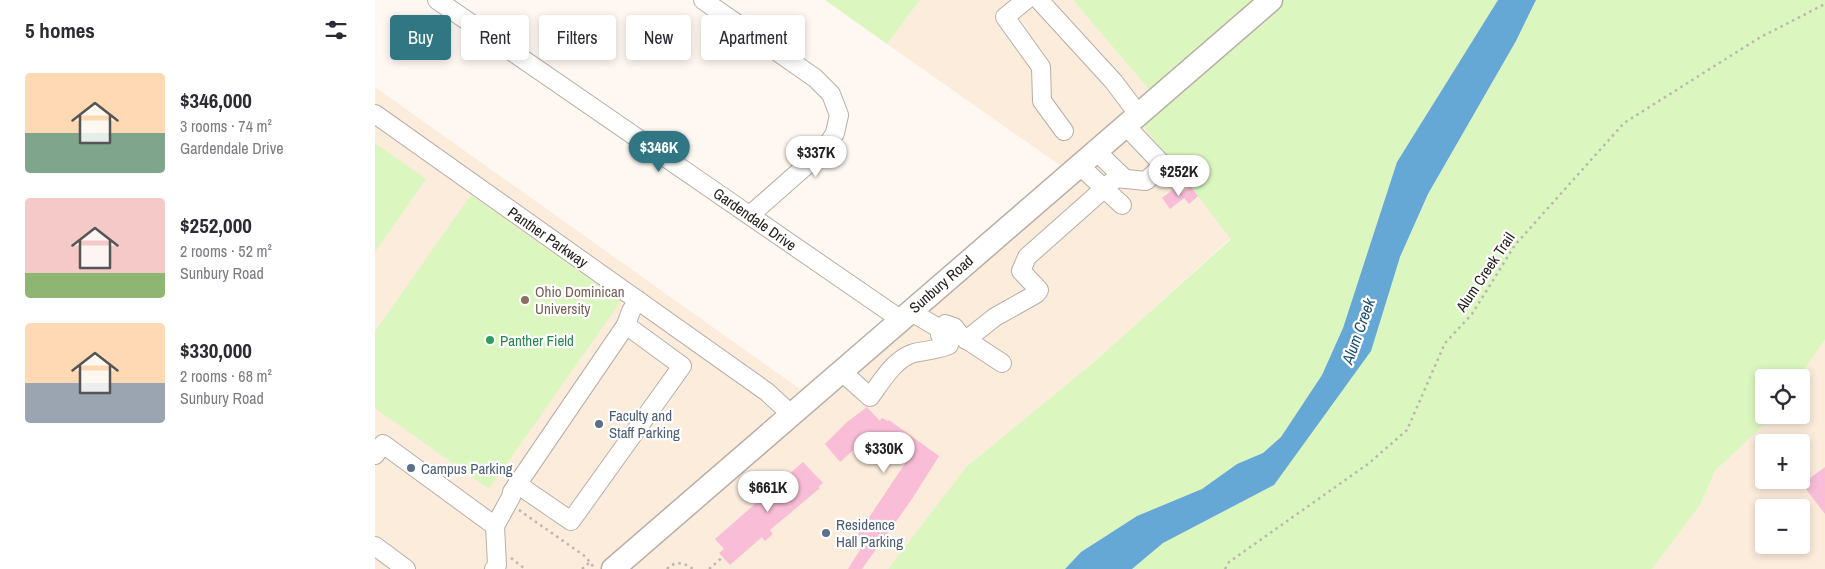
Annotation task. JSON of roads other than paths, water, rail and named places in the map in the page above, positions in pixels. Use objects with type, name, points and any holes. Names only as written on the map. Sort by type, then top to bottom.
[{"type":"main road","name":"Sunbury Road","points":[[613,569],[1271,0]]},
{"type":"street","name":"Gardendale Drive","points":[[437,0],[750,215],[905,315],[940,329],[945,324],[954,327],[958,340]]},
{"type":"street","points":[[703,0],[815,78],[831,94],[839,115],[835,133],[825,149],[750,215]]},
{"type":"street","points":[[1027,0],[1005,17],[1041,67],[1043,101],[1064,131]]},
{"type":"street","points":[[841,371],[870,397],[886,375],[905,357],[926,350],[941,348],[958,340],[1036,294],[1039,290],[1024,276],[1021,267],[1027,257],[1116,178],[1146,181],[1163,165],[1132,120],[1114,82],[1039,0]]},
{"type":"street","name":"Panther Parkway","points":[[375,114],[767,392],[792,415]]},
{"type":"street","points":[[1088,158],[1125,178]]},
{"type":"street","points":[[1088,158],[1104,189],[1122,205]]},
{"type":"street","points":[[514,494],[626,326],[637,319],[642,303]]},
{"type":"street","points":[[494,569],[497,565],[491,523],[506,494],[514,494],[571,521],[682,366],[626,326]]},
{"type":"street","points":[[958,340],[1002,363]]},
{"type":"street","points":[[378,446],[491,523]]},
{"type":"street","points":[[375,546],[406,569]]},
{"type":"water","name":"Alum Creek","points":[[1498,0],[1536,0],[1516,41],[1428,194],[1400,257],[1371,351],[1274,485],[1163,543],[1132,569],[1065,569],[1081,552],[1137,516],[1202,489],[1237,464],[1263,453],[1281,437],[1322,375],[1343,328],[1397,162]]},
{"type":"place","name":"Ohio Dominican University","points":[[525,300]]},
{"type":"place","name":"Panther Field","points":[[490,340]]},
{"type":"place","name":"Faculty and Staff Parking","points":[[599,424]]},
{"type":"place","name":"Campus Parking","points":[[411,468]]},
{"type":"place","name":"Residence Hall Parking","points":[[826,533]]}]
